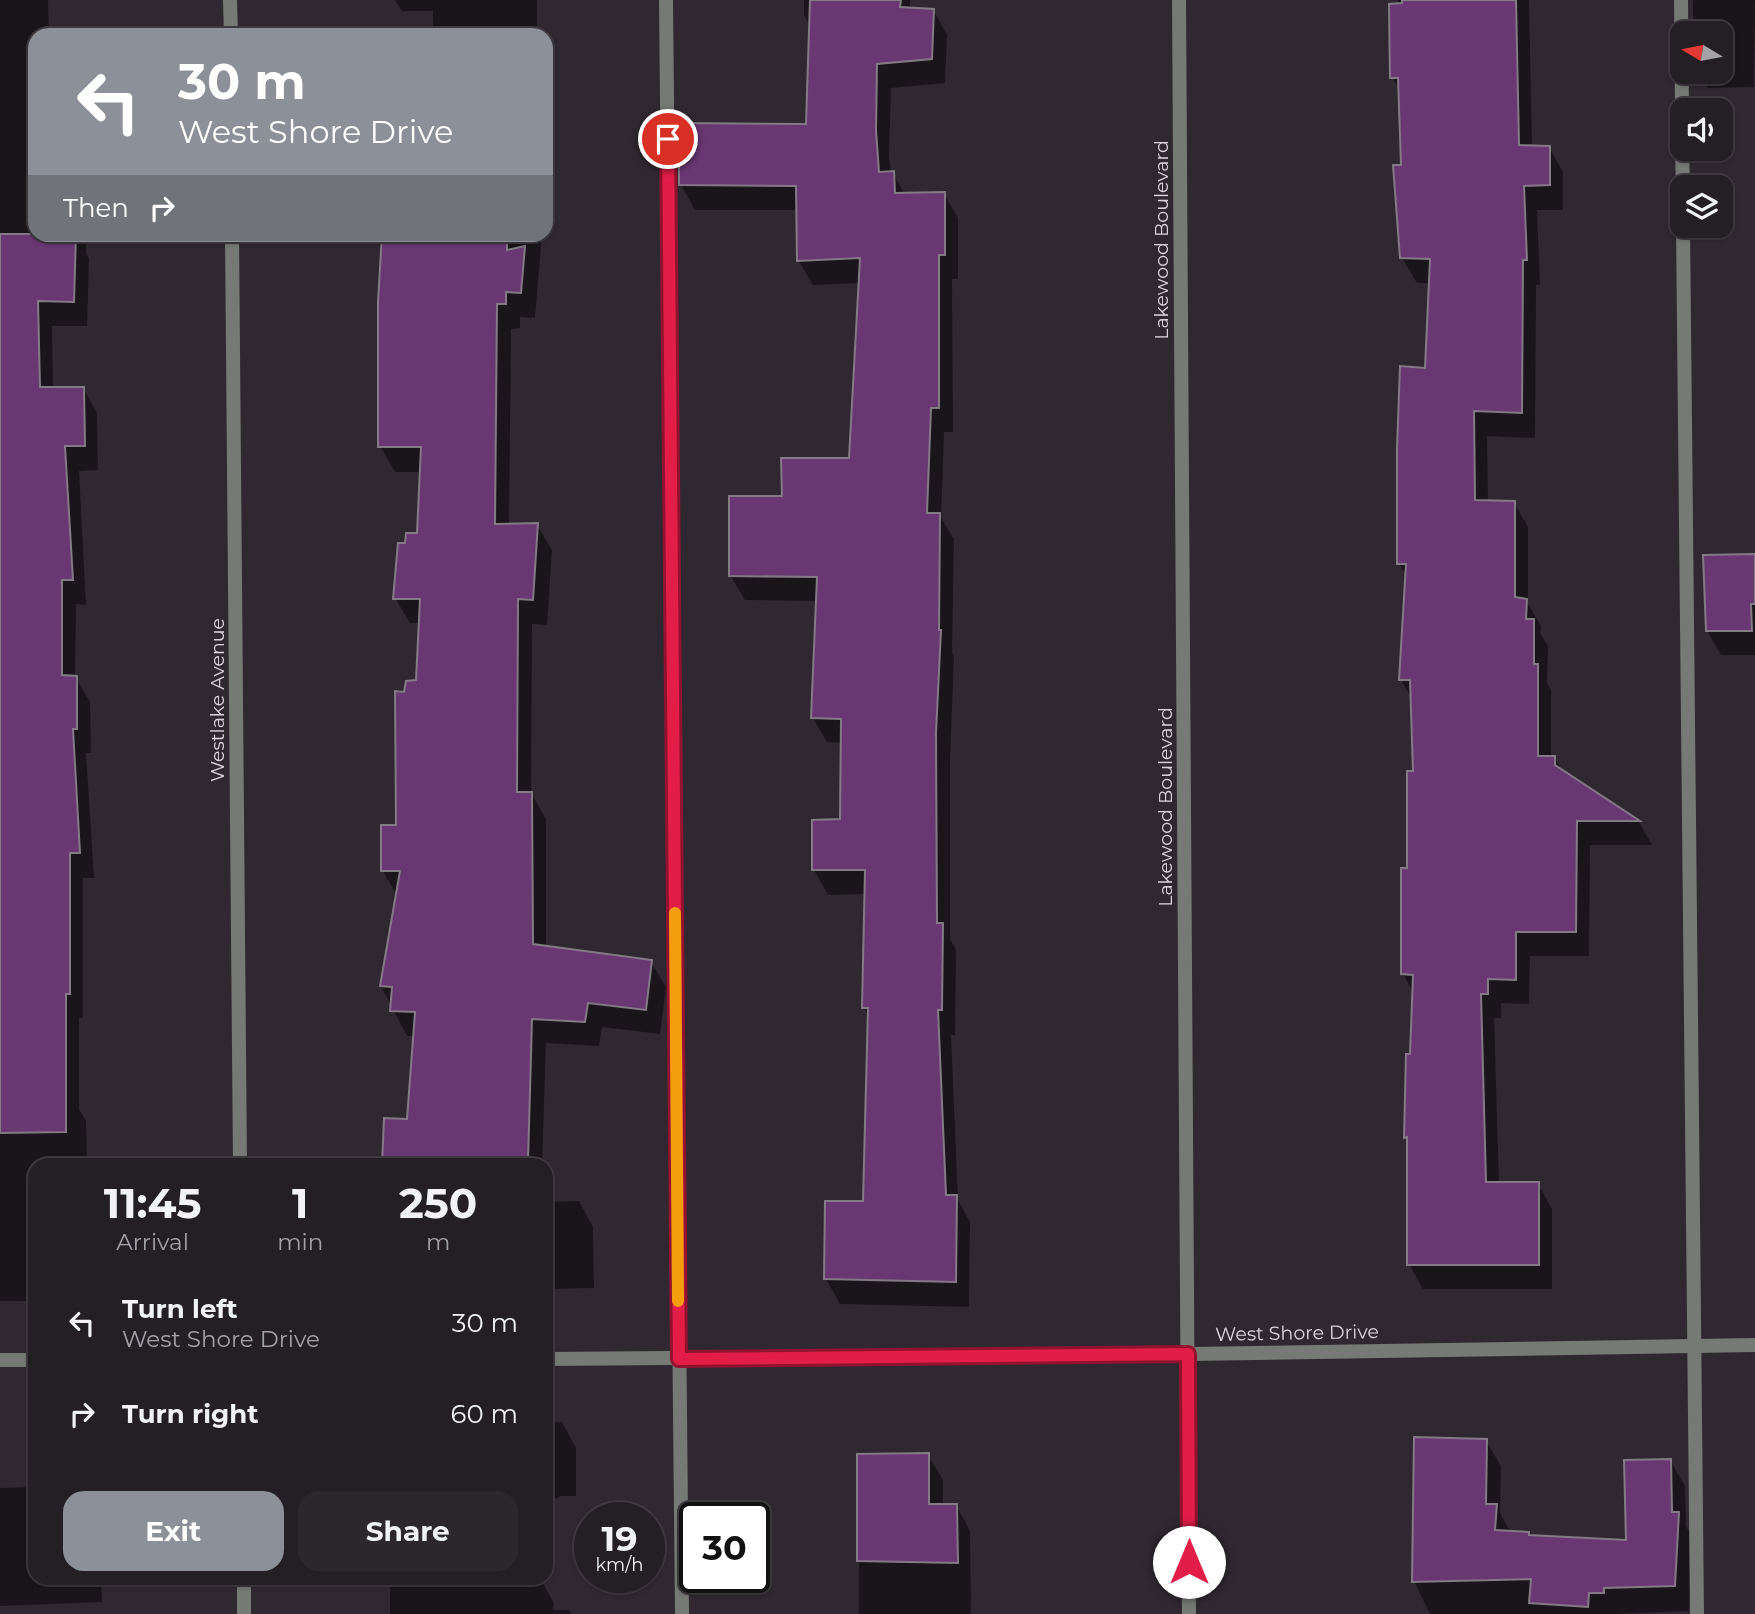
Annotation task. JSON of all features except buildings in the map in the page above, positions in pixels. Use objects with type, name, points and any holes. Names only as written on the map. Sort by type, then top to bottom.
[{"type":"street","points":[[230,0],[231,28]]},
{"type":"street","points":[[666,0],[682,1614]]},
{"type":"street","name":"Lakewood Boulevard","points":[[1179,0],[1189,1614]]},
{"type":"street","points":[[1681,0],[1682,98]]},
{"type":"street","points":[[1683,238],[1697,1614]]},
{"type":"street","name":"Westlake Avenue","points":[[232,242],[240,1158]]},
{"type":"street","name":"West Shore Drive","points":[[553,1359],[1188,1354],[1755,1345]]},
{"type":"street","points":[[0,1360],[28,1360]]},
{"type":"street","points":[[244,1585],[244,1614]]},
{"type":"slow traffic","points":[[675,913],[678,1301]]},
{"type":"route","points":[[668,139],[679,1359],[1188,1354],[1189,1562]]}]
